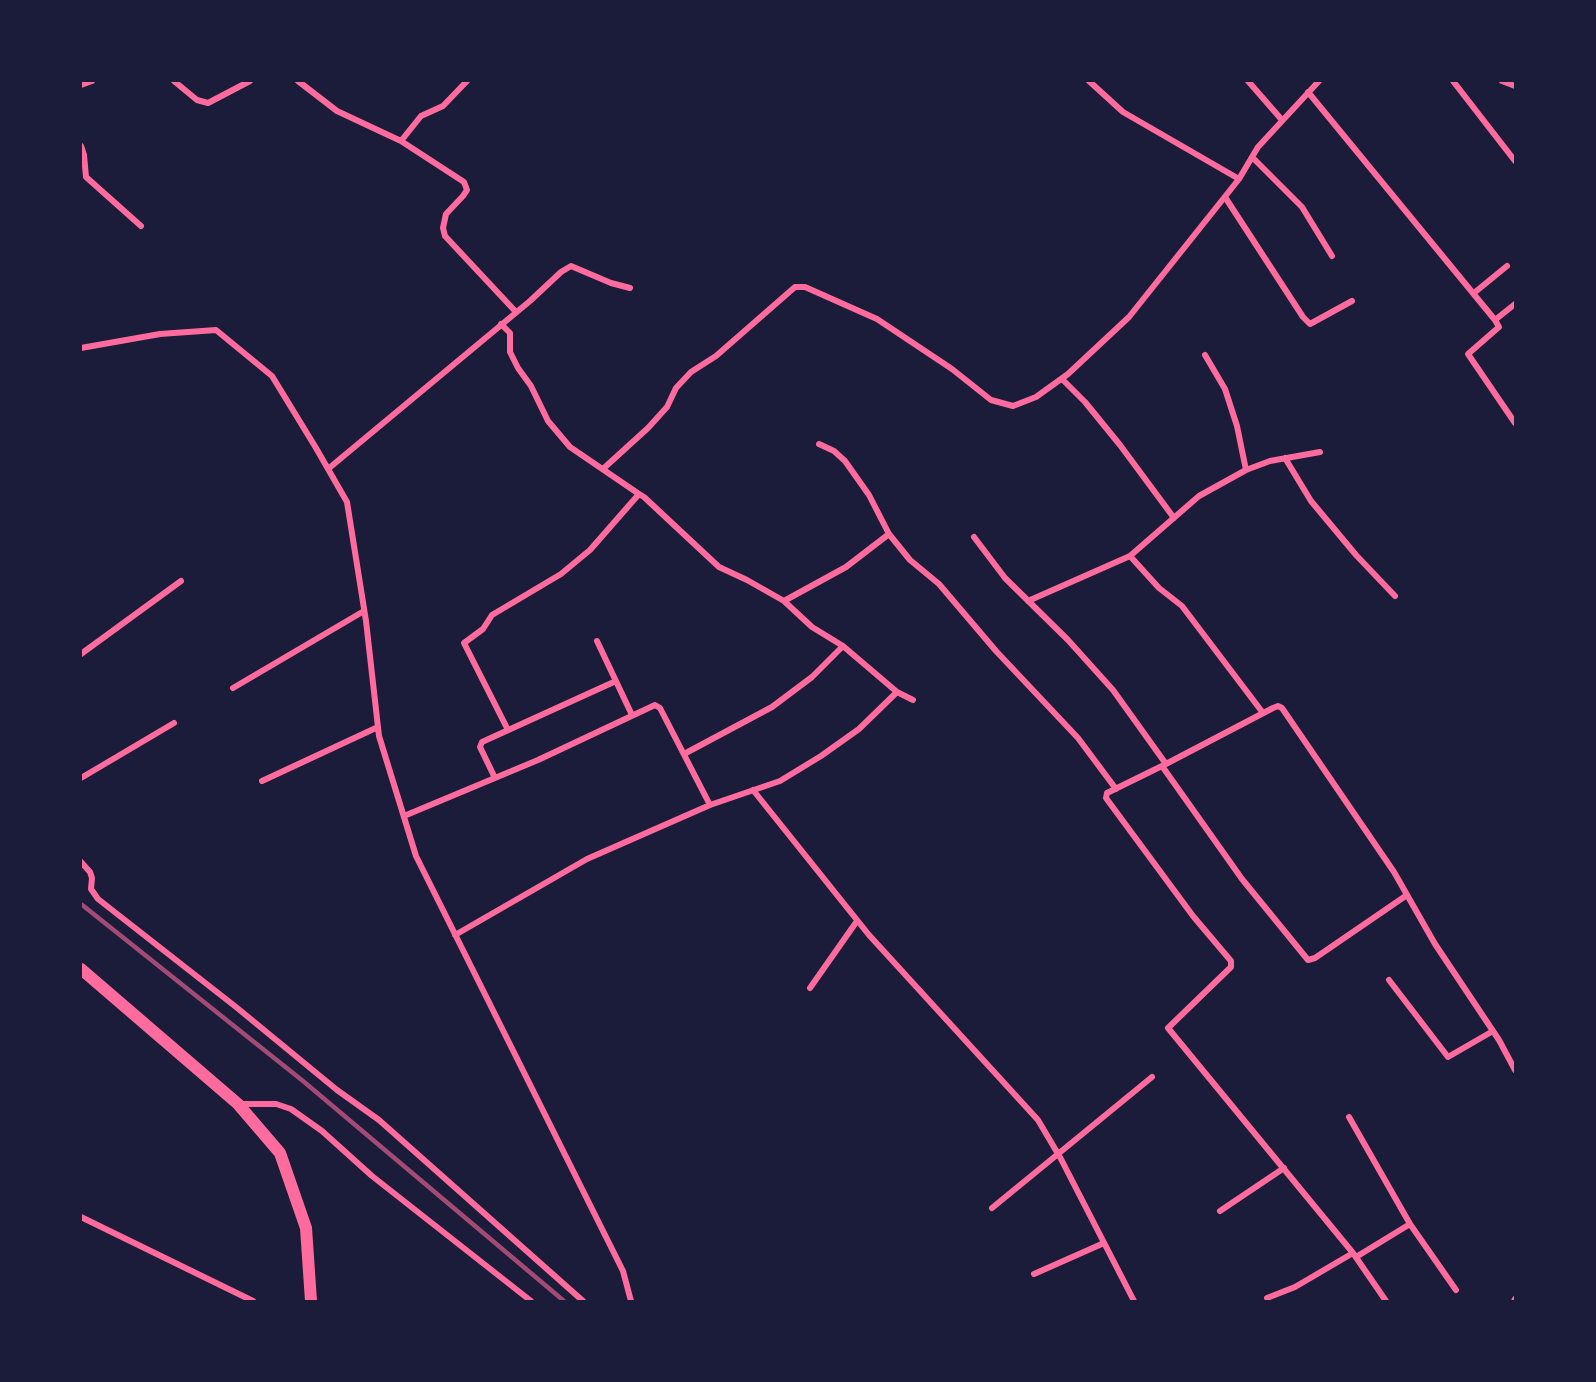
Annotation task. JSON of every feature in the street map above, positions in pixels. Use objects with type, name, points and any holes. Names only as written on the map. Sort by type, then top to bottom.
[{"type":"highway","points":[[81,969],[238,1104],[280,1152],[306,1228],[311,1301]]},
{"type":"street","points":[[81,86],[92,81]]},
{"type":"street","points":[[174,81],[197,100],[208,103],[250,81]]},
{"type":"street","points":[[298,81],[343,114],[401,141],[464,182],[467,190],[464,196],[446,214],[443,228],[445,236],[516,312]]},
{"type":"street","points":[[401,141],[421,116],[443,106],[467,81]]},
{"type":"street","points":[[1089,81],[1123,112],[1239,179]]},
{"type":"street","points":[[1248,81],[1282,120]]},
{"type":"street","points":[[604,468],[648,428],[667,407],[676,388],[690,372],[716,356],[795,287],[805,287],[877,319],[952,369],[991,400],[1013,406],[1036,397],[1062,379],[1130,317],[1239,179],[1252,157],[1282,120],[1319,81]]},
{"type":"street","points":[[1453,81],[1515,161]]},
{"type":"street","points":[[1502,81],[1515,86]]},
{"type":"street","points":[[1308,92],[1495,320],[1499,327],[1468,354],[1515,423]]},
{"type":"street","points":[[81,146],[86,177],[141,226]]},
{"type":"street","points":[[1252,157],[1302,207],[1332,256]]},
{"type":"street","points":[[1225,197],[1310,324],[1352,301]]},
{"type":"street","points":[[328,469],[561,272],[571,266],[611,283],[630,288]]},
{"type":"street","points":[[1474,293],[1507,266]]},
{"type":"street","points":[[1495,320],[1515,304]]},
{"type":"street","points":[[501,324],[510,333],[510,352],[518,368],[531,386],[548,421],[570,447],[644,497],[719,567],[747,579],[784,602],[812,627],[843,646],[897,692],[913,700]]},
{"type":"street","points":[[81,348],[160,334],[216,330],[272,376],[328,469],[347,502],[364,611],[379,736],[416,856],[623,1271],[631,1301]]},
{"type":"street","points":[[1206,355],[1225,389],[1237,426],[1246,470]]},
{"type":"street","points":[[1062,379],[1085,402],[1120,445],[1174,518]]},
{"type":"street","points":[[819,444],[845,461],[869,495],[889,534],[910,560],[939,584],[996,651],[1078,738],[1116,789]]},
{"type":"street","points":[[1028,601],[1130,556],[1199,496],[1246,470],[1285,458],[1320,452]]},
{"type":"street","points":[[1285,458],[1311,501],[1356,555],[1395,596]]},
{"type":"street","points":[[508,730],[464,643],[483,629],[492,615],[561,574],[590,550],[639,494]]},
{"type":"street","points":[[784,602],[846,567],[889,534]]},
{"type":"street","points":[[974,537],[1005,578],[1068,640],[1113,690],[1242,879],[1308,960],[1315,958],[1407,896]]},
{"type":"street","points":[[1130,556],[1159,588],[1182,606],[1263,713]]},
{"type":"street","points":[[81,654],[181,581]]},
{"type":"street","points":[[233,688],[364,611]]},
{"type":"street","points":[[597,641],[632,715]]},
{"type":"street","points":[[684,754],[772,707],[813,677],[843,646]]},
{"type":"street","points":[[495,778],[480,747],[482,742],[616,681]]},
{"type":"street","points":[[455,935],[587,859],[710,805],[780,781],[859,729],[897,692]]},
{"type":"street","points":[[404,816],[549,755],[655,705],[660,708],[710,805]]},
{"type":"street","points":[[1386,1301],[1354,1255],[1168,1028],[1231,967],[1231,961],[1193,916],[1106,798],[1107,793],[1263,713],[1278,706],[1282,708],[1387,862],[1435,944],[1493,1031],[1515,1070]]},
{"type":"street","points":[[81,778],[174,723]]},
{"type":"street","points":[[262,781],[378,727]]},
{"type":"street","points":[[753,790],[857,921],[1038,1120],[1059,1155],[1134,1301]]},
{"type":"street","points":[[81,862],[90,873],[91,889],[98,899],[236,1006],[337,1090],[379,1120],[583,1301]]},
{"type":"street","points":[[810,988],[857,921]]},
{"type":"street","points":[[1389,980],[1448,1057],[1493,1031]]},
{"type":"street","points":[[992,1208],[1152,1077]]},
{"type":"street","points":[[238,1104],[276,1104],[291,1109],[322,1131],[372,1176],[531,1301]]},
{"type":"street","points":[[1349,1117],[1410,1224],[1456,1290]]},
{"type":"street","points":[[1220,1211],[1284,1168]]},
{"type":"street","points":[[81,1217],[253,1301]]},
{"type":"street","points":[[1267,1298],[1295,1287],[1410,1224]]},
{"type":"street","points":[[1034,1274],[1104,1243]]},
{"type":"railway","points":[[81,904],[303,1081],[564,1301]]}]
